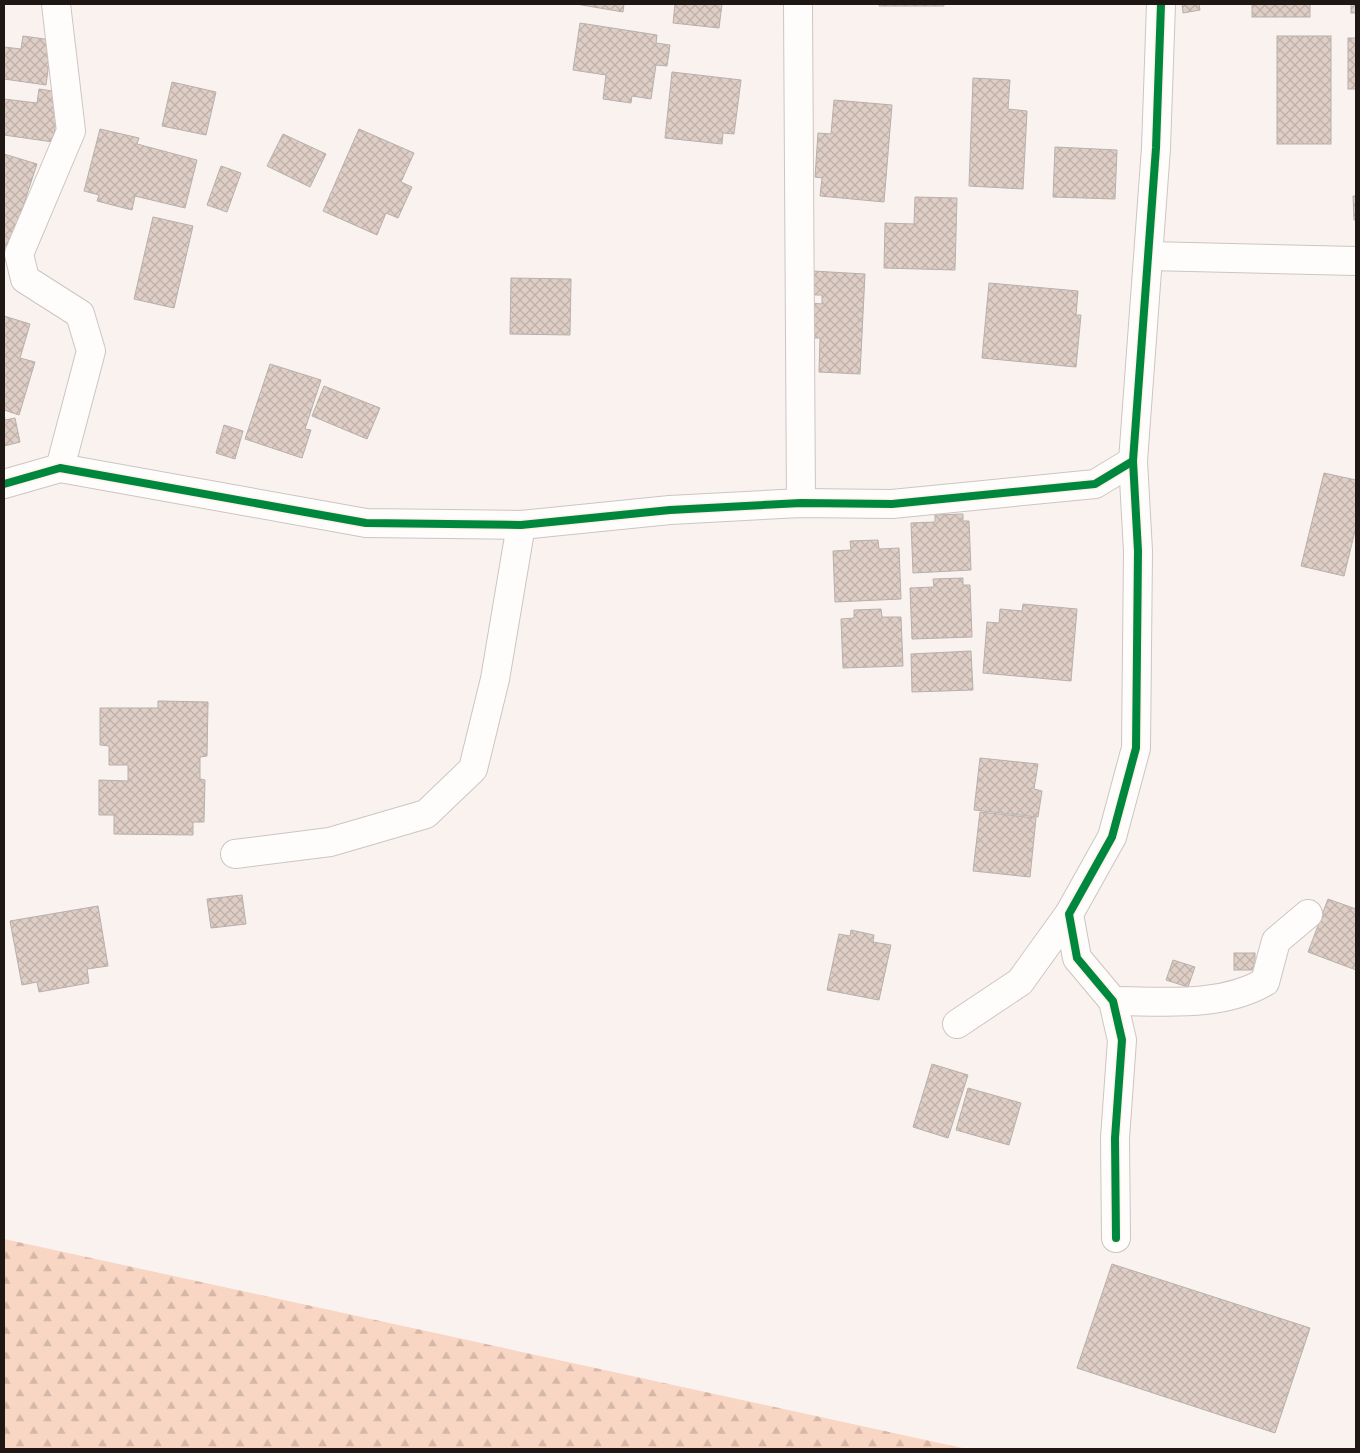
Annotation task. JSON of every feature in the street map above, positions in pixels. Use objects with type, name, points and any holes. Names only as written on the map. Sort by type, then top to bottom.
[{"type":"street","points":[[56,4],[71,131],[20,254],[25,279],[80,314],[91,351],[60,468]]},
{"type":"street","points":[[798,4],[801,503]]},
{"type":"street","points":[[957,1024],[1020,982],[1069,914],[1112,837],[1136,748],[1138,551],[1133,461],[1149,256],[1161,4]]},
{"type":"street","points":[[1149,256],[1356,261]]},
{"type":"street","points":[[4,484],[60,468],[366,522],[521,525],[670,510],[801,503],[892,504],[1095,484],[1133,461]]},
{"type":"street","points":[[235,854],[330,842],[426,814],[473,769],[495,679],[521,525]]},
{"type":"street","points":[[1069,914],[1077,958],[1113,1002],[1122,1040],[1115,1138],[1116,1238]]},
{"type":"street","points":[[1113,1002],[1191,1002],[1246,993],[1265,982],[1276,941],[1308,914]]},
{"type":"green space","points":[[4,1239],[967,1449],[4,1449]]},
{"type":"building","points":[[576,4],[624,4],[623,12]]},
{"type":"building","points":[[675,4],[722,4],[719,28],[673,23]]},
{"type":"building","points":[[880,4],[944,4],[944,6],[879,6]]},
{"type":"building","points":[[1182,4],[1199,4],[1200,10],[1183,13]]},
{"type":"building","points":[[1252,4],[1310,4],[1310,17],[1252,17]]},
{"type":"building","points":[[1351,4],[1356,4],[1356,13],[1351,13]]},
{"type":"building","points":[[580,23],[657,35],[656,43],[670,45],[667,66],[656,65],[651,99],[632,96],[631,103],[603,99],[606,75],[573,70]]},
{"type":"building","points":[[23,36],[52,40],[46,85],[4,79],[4,47],[21,49]]},
{"type":"building","points":[[1277,36],[1331,36],[1331,144],[1277,144]]},
{"type":"building","points":[[1348,38],[1356,38],[1356,89],[1348,89]]},
{"type":"building","points":[[672,72],[741,80],[734,134],[723,133],[722,144],[665,138]]},
{"type":"building","points":[[973,78],[1010,80],[1008,109],[1027,111],[1023,189],[969,186]]},
{"type":"building","points":[[172,82],[216,92],[206,135],[162,126]]},
{"type":"building","points":[[39,89],[60,92],[53,142],[4,135],[4,99],[37,103]]},
{"type":"building","points":[[834,100],[892,105],[884,202],[820,196],[822,178],[815,177],[818,133],[831,134]]},
{"type":"building","points":[[100,129],[139,138],[137,144],[197,160],[185,208],[135,196],[132,210],[97,201],[99,195],[84,191]]},
{"type":"building","points":[[359,129],[414,153],[401,182],[412,187],[398,218],[386,213],[377,235],[323,211]]},
{"type":"building","points":[[283,134],[326,154],[310,187],[267,166]]},
{"type":"building","points":[[1055,147],[1117,150],[1115,199],[1053,197]]},
{"type":"building","points":[[4,154],[37,164],[5,261],[4,261]]},
{"type":"building","points":[[221,166],[241,173],[227,212],[207,205]]},
{"type":"building","points":[[1353,196],[1356,196],[1356,220],[1354,220]]},
{"type":"building","points":[[915,197],[957,198],[955,270],[884,268],[885,223],[914,224]]},
{"type":"building","points":[[153,217],[193,226],[174,308],[134,299]]},
{"type":"building","points":[[813,271],[865,274],[860,374],[819,372],[820,338],[808,338],[810,303],[822,304],[822,295],[811,295]]},
{"type":"building","points":[[511,278],[571,279],[570,335],[510,334]]},
{"type":"building","points":[[989,283],[1078,291],[1076,315],[1081,315],[1076,367],[982,358]]},
{"type":"building","points":[[4,316],[30,324],[20,358],[35,362],[19,415],[4,410]]},
{"type":"building","points":[[270,364],[321,380],[305,429],[311,430],[302,458],[245,439]]},
{"type":"building","points":[[324,386],[380,408],[367,439],[312,416]]},
{"type":"building","points":[[4,414],[5,420],[15,418],[20,442],[4,446]]},
{"type":"building","points":[[224,425],[243,431],[235,459],[216,453]]},
{"type":"building","points":[[1324,473],[1356,480],[1356,527],[1344,576],[1301,566]]},
{"type":"building","points":[[963,514],[963,521],[969,521],[971,570],[913,573],[911,523],[935,522],[935,515]]},
{"type":"building","points":[[878,540],[879,549],[899,548],[901,599],[835,602],[833,551],[851,550],[850,541]]},
{"type":"building","points":[[963,578],[963,585],[970,585],[972,637],[912,639],[910,588],[934,587],[933,579]]},
{"type":"building","points":[[1023,604],[1077,609],[1071,681],[983,673],[987,622],[999,623],[1000,609],[1022,611]]},
{"type":"building","points":[[881,609],[882,617],[901,617],[903,666],[843,668],[841,619],[854,618],[854,610]]},
{"type":"building","points":[[971,651],[973,690],[912,692],[911,654]]},
{"type":"building","points":[[158,701],[208,702],[207,756],[200,757],[200,779],[205,780],[204,822],[193,822],[193,835],[114,834],[114,815],[99,815],[99,780],[128,781],[128,765],[109,765],[109,746],[100,745],[100,708],[158,708]]},
{"type":"building","points":[[980,758],[1038,764],[1034,789],[1042,791],[1038,817],[974,810]]},
{"type":"building","points":[[980,812],[1036,818],[1030,877],[973,871]]},
{"type":"building","points":[[242,895],[246,924],[211,928],[207,899]]},
{"type":"building","points":[[1328,899],[1356,909],[1356,970],[1308,952]]},
{"type":"building","points":[[98,906],[108,966],[87,969],[89,983],[39,992],[37,982],[22,985],[10,921]]},
{"type":"building","points":[[851,930],[874,935],[873,942],[891,945],[879,1000],[827,990],[839,934],[850,936]]},
{"type":"building","points":[[1234,953],[1255,953],[1255,970],[1234,970]]},
{"type":"building","points":[[1173,960],[1195,967],[1188,987],[1166,980]]},
{"type":"building","points":[[932,1064],[968,1075],[948,1138],[913,1127]]},
{"type":"building","points":[[968,1088],[1021,1103],[1009,1145],[956,1130]]},
{"type":"building","points":[[1112,1264],[1310,1328],[1275,1433],[1077,1368]]},
{"type":"cycle path","points":[[1116,1238],[1115,1138],[1122,1040],[1113,1001],[1077,958],[1069,914],[1112,837],[1136,748],[1138,551],[1133,461],[1156,148],[1161,4]]},
{"type":"cycle path","points":[[4,484],[60,468],[366,523],[521,525],[670,510],[801,503],[892,504],[1095,484],[1133,461]]}]
